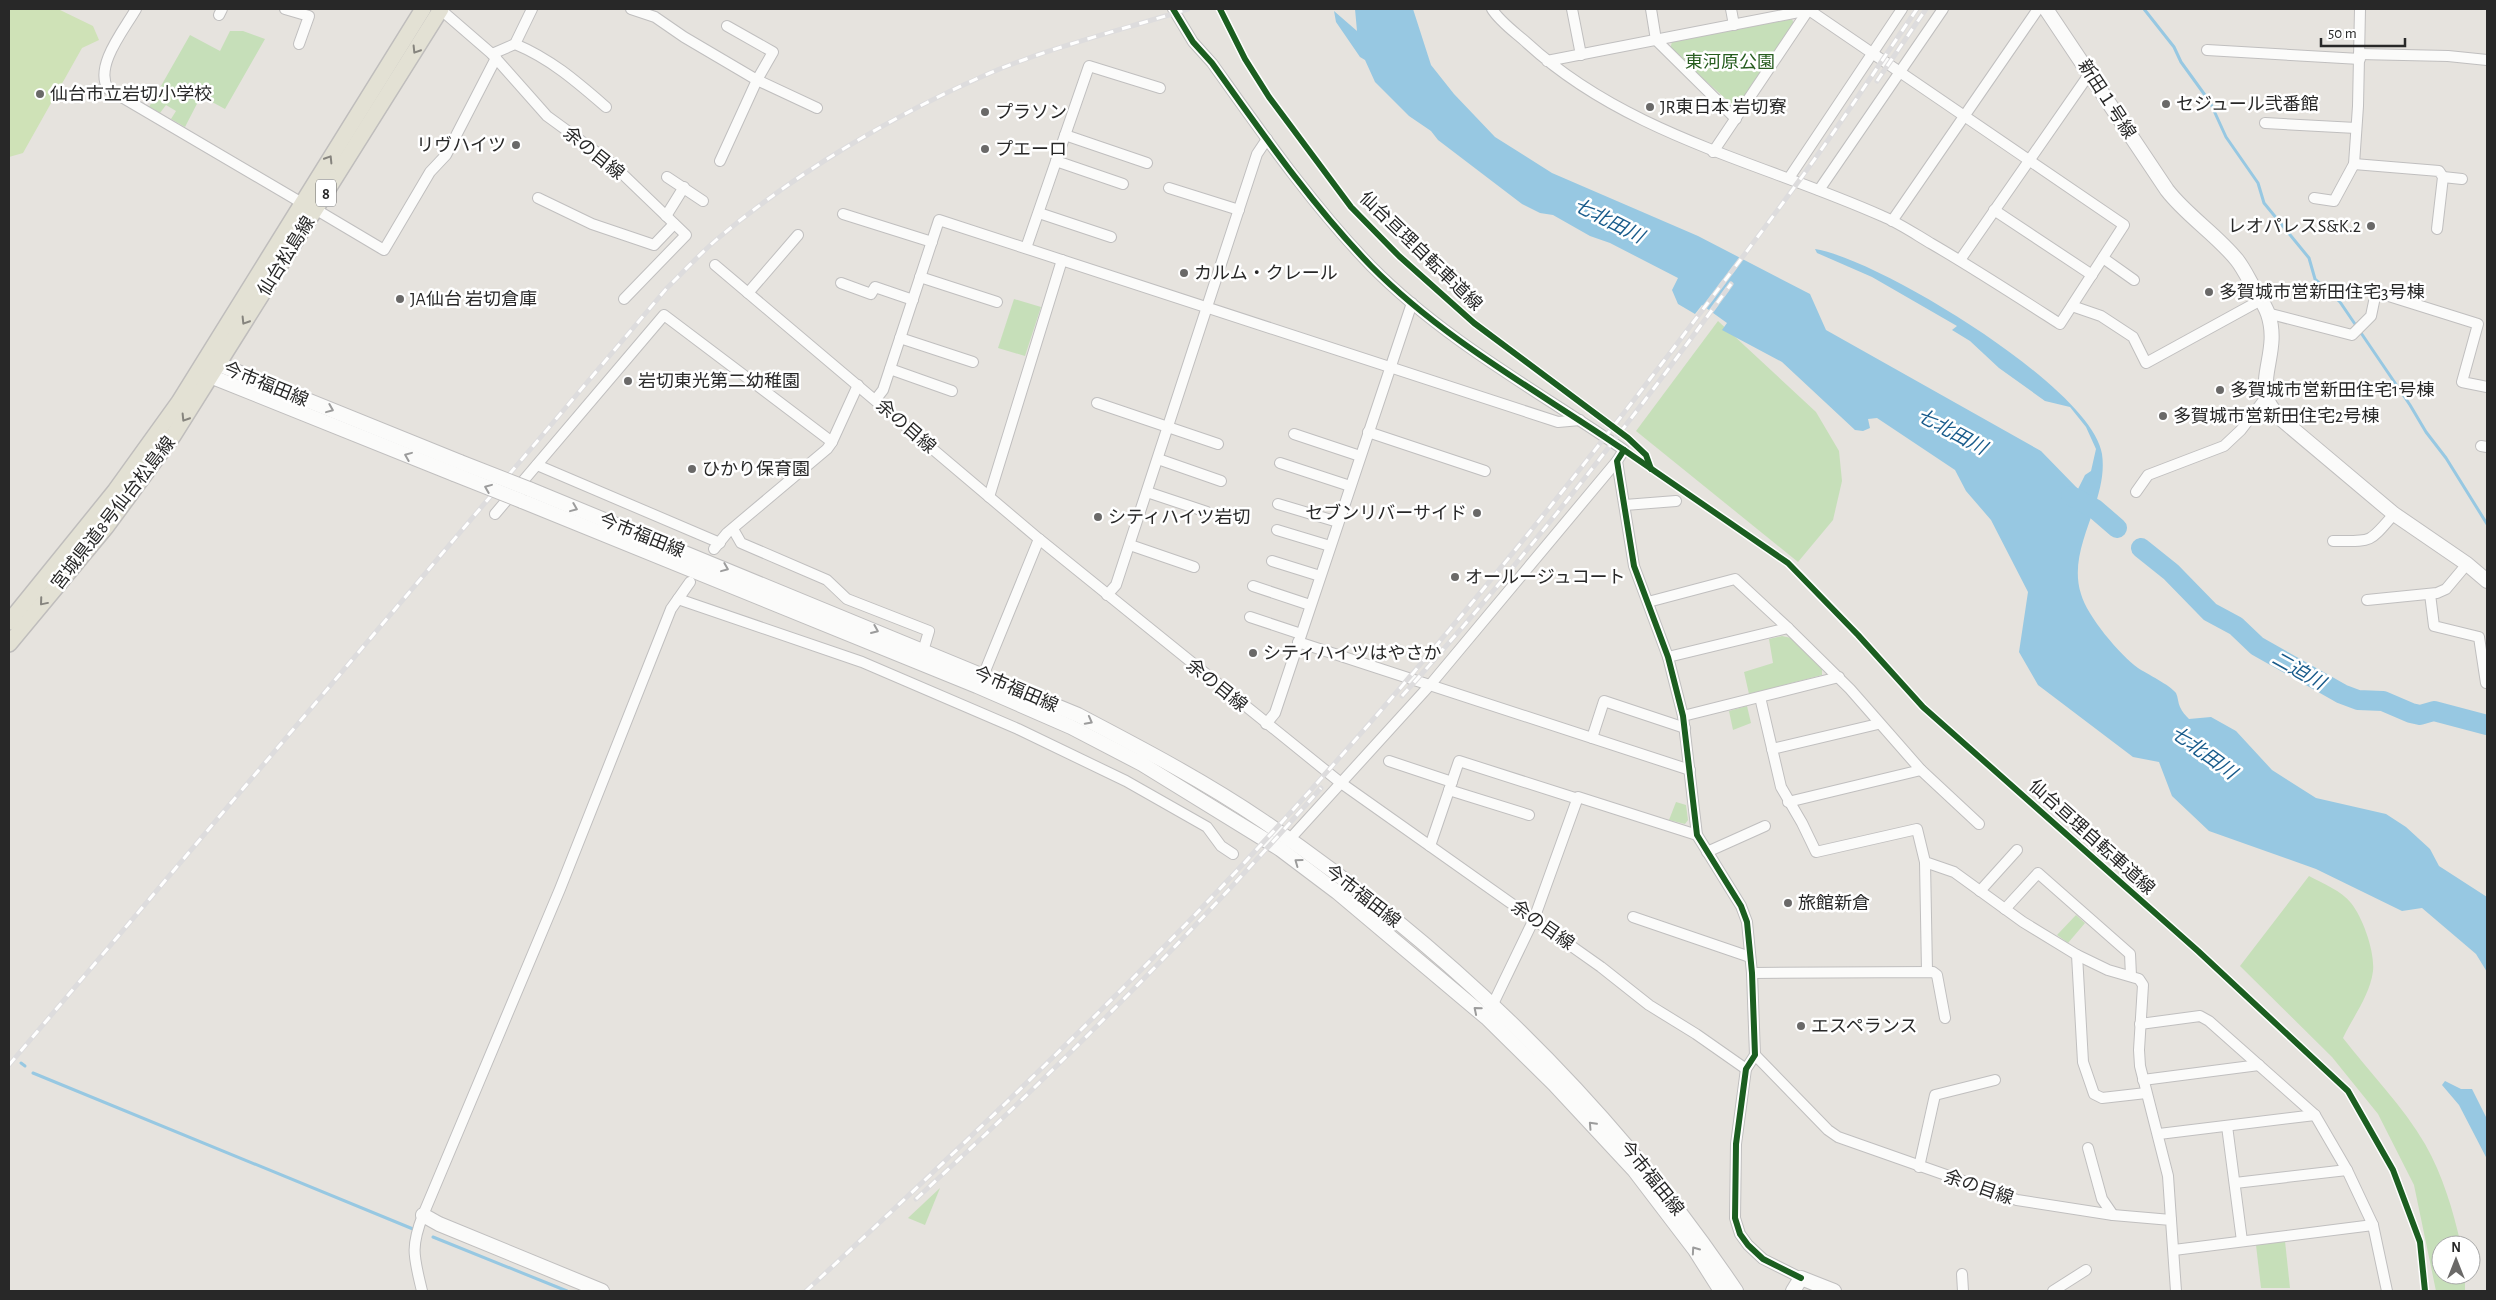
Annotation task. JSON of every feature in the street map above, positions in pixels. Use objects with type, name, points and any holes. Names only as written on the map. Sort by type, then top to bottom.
[{"type":"main road","name":"仙台松島線","points":[[210,368],[309,206],[423,9]]},
{"type":"main road","name":"仙台松島線","points":[[309,206],[441,9]]},
{"type":"main road","name":"新田１号線","points":[[2045,9],[2090,72],[2166,190],[2180,207],[2238,261],[2261,300],[2267,313],[2272,334],[2272,351],[2266,397]]},
{"type":"main road","name":"今市福田線","points":[[210,368],[525,495],[923,651],[1078,715],[1149,752],[1262,821],[1365,895],[1492,1004],[1560,1071],[1643,1164],[1704,1243],[1736,1291]]},
{"type":"main road","name":"宮城県道8号仙台松島線","points":[[9,622],[115,491],[179,402],[210,368]]},
{"type":"main road","name":"宮城県道8号仙台松島線","points":[[10,640],[106,526],[173,436],[210,368]]},
{"type":"main road","points":[[2266,397],[2270,407],[2281,420],[2394,514],[2467,564],[2487,581]]},
{"type":"main road","name":"今市福田線","points":[[525,495],[1071,727],[1142,764],[1282,850],[1337,892],[1488,1019],[1554,1084],[1634,1170],[1694,1250],[1721,1291]]},
{"type":"main road","points":[[423,1215],[440,1224],[602,1291]]},
{"type":"main road","points":[[1794,1291],[1801,1278],[1834,1291]]},
{"type":"street","points":[[136,9],[104,64],[103,82],[108,89],[384,250],[430,172],[446,155],[494,56],[515,44],[532,9]]},
{"type":"street","points":[[285,9],[309,16],[299,44]]},
{"type":"street","name":"余の目線","points":[[441,9],[494,56],[547,116],[610,162],[686,235],[624,299]]},
{"type":"street","points":[[631,9],[657,13],[684,38],[757,80],[817,108]]},
{"type":"street","points":[[1173,9],[1192,42],[1212,63],[1323,214],[1372,266],[1412,303],[1483,358],[1624,450],[1617,461],[1430,685],[1289,840]]},
{"type":"street","points":[[1492,9],[1547,61],[1594,95],[1652,126],[1713,152],[1789,178],[1892,221],[1960,260],[2060,324],[2124,225],[1809,10],[1547,61]]},
{"type":"street","points":[[1572,9],[1581,55]]},
{"type":"street","points":[[1651,9],[1656,40],[1736,119]]},
{"type":"street","points":[[1731,9],[1734,25]]},
{"type":"street","points":[[1789,178],[1902,9]]},
{"type":"street","points":[[1819,190],[1943,9]]},
{"type":"street","points":[[1892,221],[1965,116],[2045,9]]},
{"type":"street","points":[[2314,198],[2334,202],[2354,164],[2360,9]]},
{"type":"street","points":[[1713,152],[1809,10]]},
{"type":"street","points":[[720,161],[757,80],[773,52],[727,26]]},
{"type":"street","points":[[515,44],[537,53],[564,70],[606,107]]},
{"type":"street","points":[[2207,50],[2359,56],[2448,56],[2487,60]]},
{"type":"street","points":[[1026,248],[1089,66],[1160,88]]},
{"type":"street","points":[[1960,260],[2090,72]]},
{"type":"street","points":[[2265,123],[2356,128]]},
{"type":"street","points":[[1065,135],[1148,163]]},
{"type":"street","points":[[1111,591],[1130,545],[1257,154],[1267,139]]},
{"type":"street","points":[[1056,161],[1123,184]]},
{"type":"street","points":[[2354,164],[2439,171],[2443,177],[2437,229]]},
{"type":"street","points":[[667,177],[703,201]]},
{"type":"street","points":[[2443,177],[2462,179]]},
{"type":"street","points":[[666,216],[684,188]]},
{"type":"street","points":[[1169,188],[1239,210]]},
{"type":"street","points":[[538,198],[592,224],[654,245],[674,224]]},
{"type":"street","points":[[1994,210],[2092,275]]},
{"type":"street","points":[[1039,213],[1111,237]]},
{"type":"street","points":[[844,214],[932,242]]},
{"type":"street","points":[[879,396],[890,369],[939,220],[1209,306],[1389,368],[1558,422],[1580,420]]},
{"type":"street","points":[[748,293],[798,234]]},
{"type":"street","points":[[2103,258],[2134,280]]},
{"type":"street","points":[[991,491],[1062,260]]},
{"type":"street","name":"余の目線","points":[[715,265],[858,386],[879,396],[991,491],[1038,539],[1111,591],[1270,719],[1341,783],[1534,919],[1649,1005],[1696,1034],[1750,1062],[1838,1137],[2017,1200],[2113,1215],[2171,1220]]},
{"type":"street","points":[[920,277],[997,302]]},
{"type":"street","points":[[841,283],[871,294],[875,287],[913,300]]},
{"type":"street","points":[[2267,313],[2352,335],[2371,316],[2376,292],[2478,324],[2462,382],[2487,387]]},
{"type":"street","points":[[2072,306],[2101,316],[2132,337],[2146,363],[2261,300]]},
{"type":"street","points":[[1270,719],[1412,303]]},
{"type":"street","points":[[496,514],[664,315],[832,442]]},
{"type":"street","points":[[900,338],[973,362]]},
{"type":"street","points":[[890,369],[952,391]]},
{"type":"street","points":[[536,465],[717,546],[733,528],[832,442],[858,386]]},
{"type":"street","points":[[2136,492],[2148,475],[2224,446],[2241,430],[2266,397]]},
{"type":"street","points":[[1097,403],[1218,444]]},
{"type":"street","points":[[1368,432],[1485,471]]},
{"type":"street","points":[[1294,434],[1360,456]]},
{"type":"street","points":[[1158,460],[1221,480]]},
{"type":"street","points":[[1617,461],[1634,566],[1668,657],[1683,716],[1697,835],[1741,906],[1747,922],[1752,973],[1750,1062],[1736,1144],[1735,1218],[1740,1234],[1748,1245],[1763,1259],[1801,1278]]},
{"type":"street","points":[[1280,463],[1350,486]]},
{"type":"street","points":[[1147,492],[1207,512]]},
{"type":"street","points":[[1625,505],[1676,500]]},
{"type":"street","points":[[1278,504],[1338,522]]},
{"type":"street","points":[[2333,541],[2367,541],[2373,538],[2394,514]]},
{"type":"street","points":[[733,528],[742,543],[827,580],[847,599],[929,631],[923,651]]},
{"type":"street","points":[[1278,530],[1330,546]]},
{"type":"street","points":[[983,676],[1038,539]]},
{"type":"street","points":[[1130,545],[1194,567]]},
{"type":"street","points":[[1272,561],[1320,576]]},
{"type":"street","points":[[2367,600],[2430,594],[2446,589],[2467,564]]},
{"type":"street","points":[[1648,602],[1735,579],[1838,677],[1920,770],[1979,824]]},
{"type":"street","points":[[422,1291],[413,1249],[414,1238],[560,889],[671,609],[690,582]]},
{"type":"street","points":[[1254,586],[1310,605]]},
{"type":"street","points":[[2430,594],[2434,626],[2479,636],[2487,683],[2475,685]]},
{"type":"street","points":[[678,599],[869,665],[1018,729],[1126,781],[1207,827],[1221,846],[1233,854]]},
{"type":"street","points":[[1250,617],[1299,638],[1430,685],[1690,770]]},
{"type":"street","points":[[1668,657],[1788,628]]},
{"type":"street","points":[[1683,716],[1838,677]]},
{"type":"street","points":[[1760,697],[1781,787],[1816,852],[1917,829],[1925,862],[1927,970]]},
{"type":"street","points":[[1592,738],[1604,701],[1685,728]]},
{"type":"street","points":[[1772,749],[1878,724]]},
{"type":"street","points":[[1389,761],[1529,815]]},
{"type":"street","points":[[1430,846],[1459,761],[1697,835]]},
{"type":"street","points":[[1788,802],[1920,770]]},
{"type":"street","points":[[1492,1004],[1534,919],[1578,799]]},
{"type":"street","points":[[1707,852],[1765,826]]},
{"type":"street","points":[[1980,891],[2017,850]]},
{"type":"street","points":[[1925,862],[1954,872],[2005,910],[2077,955],[2108,970],[2138,979],[2143,986],[2139,1050],[2143,1080],[2159,1134],[2168,1176],[2176,1291]]},
{"type":"street","points":[[2005,910],[2038,873],[2130,954],[2131,976]]},
{"type":"street","points":[[1633,917],[1750,957]]},
{"type":"street","points":[[2077,955],[2083,1062],[2094,1094],[2102,1098],[2146,1092]]},
{"type":"street","points":[[1752,973],[1927,970],[1937,975],[1944,1018]]},
{"type":"street","points":[[2140,1024],[2200,1016],[2315,1115],[2347,1170],[2373,1225],[2387,1291]]},
{"type":"street","points":[[2143,1080],[2259,1065]]},
{"type":"street","points":[[1920,1166],[1935,1095],[1996,1080]]},
{"type":"street","points":[[2159,1134],[2315,1115]]},
{"type":"street","points":[[2227,1126],[2242,1241]]},
{"type":"street","points":[[2088,1148],[2102,1199],[2113,1215]]},
{"type":"street","points":[[2234,1183],[2347,1170]]},
{"type":"street","points":[[2174,1250],[2373,1225]]},
{"type":"street","points":[[2053,1291],[2086,1270]]},
{"type":"street","points":[[1962,1274],[1963,1291]]},
{"type":"green space","name":"仙台市立岩切小学校","points":[[9,9],[58,9],[93,26],[99,40],[82,48],[23,153],[9,157]]},
{"type":"green space","name":"東河原公園","points":[[1792,19],[1794,24],[1736,108],[1670,49],[1672,42]]},
{"type":"green space","points":[[230,31],[243,31],[265,39],[225,109],[201,96],[185,127],[171,119],[176,111],[166,105],[160,113],[149,107],[190,35],[220,51]]},
{"type":"green space","points":[[1014,299],[1041,307],[1025,356],[998,348]]},
{"type":"green space","points":[[1718,321],[1816,412],[1839,451],[1842,481],[1833,520],[1798,562],[1636,431]]},
{"type":"green space","points":[[1782,636],[1791,638],[1822,668],[1822,675],[1749,694],[1744,672],[1773,663],[1769,639]]},
{"type":"green space","points":[[1747,706],[1751,723],[1733,730],[1729,711]]},
{"type":"green space","points":[[1676,802],[1686,805],[1688,820],[1685,824],[1669,820]]},
{"type":"green space","points":[[2309,876],[2342,895],[2355,909],[2364,926],[2370,945],[2373,971],[2365,997],[2343,1038],[2407,1116],[2425,1144],[2447,1193],[2459,1235],[2431,1235],[2431,1267],[2414,1185],[2378,1114],[2332,1057],[2240,966]]},
{"type":"green space","points":[[2076,915],[2085,923],[2068,943],[2057,935]]},
{"type":"green space","points":[[940,1188],[925,1225],[908,1218]]},
{"type":"green space","points":[[2285,1241],[2290,1288],[2261,1288],[2256,1245]]},
{"type":"green space","points":[[2435,1285],[2465,1285],[2465,1291],[2436,1291]]},
{"type":"water","name":"七北田川","points":[[1355,9],[1413,9],[1431,65],[1454,94],[1495,137],[1552,173],[1698,236],[1810,294],[1826,330],[2041,451],[2078,489],[2085,475],[2091,471],[2096,449],[2086,427],[2070,407],[2045,401],[1999,368],[1970,341],[1952,330],[1957,326],[1872,277],[1817,253],[1815,249],[1845,258],[1885,276],[1931,301],[1979,330],[2024,363],[2062,396],[2089,427],[2102,454],[2100,490],[2083,542],[2078,576],[2084,603],[2097,624],[2131,662],[2176,693],[2181,709],[2189,719],[2211,717],[2236,731],[2272,770],[2316,798],[2386,814],[2406,827],[2430,849],[2439,866],[2487,897],[2487,972],[2476,954],[2422,908],[2402,911],[2316,869],[2209,831],[2172,796],[2159,762],[2133,757],[2038,685],[2019,652],[2028,592],[1991,520],[1966,491],[1955,470],[1877,418],[1868,419],[1870,428],[1863,431],[1855,430],[1782,362],[1722,330],[1727,323],[1702,305],[1695,314],[1678,304],[1672,290],[1678,278],[1610,243],[1590,236],[1553,215],[1540,213],[1522,204],[1438,140],[1431,131],[1409,116],[1375,82],[1365,60],[1360,57],[1336,22],[1334,11],[1357,31]]},
{"type":"water","points":[[2445,1081],[2461,1089],[2472,1089],[2487,1119],[2487,1159],[2459,1105],[2442,1085]]},
{"type":"waterway","points":[[2144,9],[2174,47],[2181,62],[2210,102],[2226,137],[2258,183],[2264,203],[2309,258],[2315,279],[2340,302],[2410,405],[2426,432],[2446,458],[2487,524]]},
{"type":"waterway","name":"二迫川","points":[[2071,496],[2095,509],[2117,528]]},
{"type":"waterway","name":"二迫川","points":[[2141,548],[2171,572],[2210,612],[2236,626],[2257,646],[2342,694],[2358,700],[2383,701],[2420,715],[2434,711],[2487,725]]},
{"type":"waterway","points":[[21,1063],[25,1066]]},
{"type":"waterway","points":[[33,1073],[413,1229]]},
{"type":"waterway","points":[[433,1237],[567,1291]]},
{"type":"railway","points":[[9,1065],[667,288],[716,240],[779,191],[812,169],[882,126],[954,89],[1014,63],[1188,9]]},
{"type":"railway","points":[[806,1291],[1002,1107],[1146,965],[1257,849],[1381,711],[1501,568],[1673,349],[1770,221],[1849,110],[1917,9]]},
{"type":"railway","points":[[1877,81],[1926,9]]},
{"type":"railway","points":[[1402,696],[1531,546],[1653,390],[1731,284]]},
{"type":"railway","points":[[916,1199],[1124,999],[1224,895],[1321,788]]},
{"type":"cycle path","points":[[1173,9],[1193,42],[1212,63],[1288,168],[1328,218],[1371,266],[1400,293],[1461,342],[1624,450],[1617,461],[1634,566],[1668,657],[1683,716],[1697,835],[1741,906],[1747,922],[1752,973],[1755,1055],[1746,1069],[1736,1144],[1735,1218],[1740,1234],[1748,1245],[1763,1259],[1801,1278]]},
{"type":"cycle path","name":"仙台亘理自転車道線","points":[[1220,9],[1245,59],[1269,97],[1351,207],[1399,256],[1474,323],[1628,438],[1646,455],[1651,469]]},
{"type":"cycle path","name":"仙台亘理自転車道線","points":[[1624,450],[1788,563],[1858,635],[1923,707],[2198,951],[2348,1091],[2393,1170],[2420,1242],[2425,1291]]},
{"type":"place","name":"仙台市立岩切小学校","points":[[40,94]]},
{"type":"place","name":"セジュール弐番館","points":[[2166,104]]},
{"type":"place","name":"JR東日本 岩切寮","points":[[1650,107]]},
{"type":"place","name":"プラソン","points":[[985,112]]},
{"type":"place","name":"リヴハイツ","points":[[516,145]]},
{"type":"place","name":"プエーロ","points":[[985,149]]},
{"type":"place","name":"レオパレスS&K.2","points":[[2371,226]]},
{"type":"place","name":"カルム・クレール","points":[[1184,273]]},
{"type":"place","name":"多賀城市営新田住宅3号棟","points":[[2209,292]]},
{"type":"place","name":"JA仙台 岩切倉庫","points":[[400,299]]},
{"type":"place","name":"岩切東光第二幼稚園","points":[[628,381]]},
{"type":"place","name":"多賀城市営新田住宅1号棟","points":[[2220,390]]},
{"type":"place","name":"多賀城市営新田住宅2号棟","points":[[2163,416]]},
{"type":"place","name":"ひかり保育園","points":[[692,469]]},
{"type":"place","name":"セブンリバーサイド","points":[[1477,513]]},
{"type":"place","name":"シティハイツ岩切","points":[[1098,517]]},
{"type":"place","name":"オールージュコート","points":[[1455,577]]},
{"type":"place","name":"シティハイツはやさか","points":[[1253,653]]},
{"type":"place","name":"旅館新倉","points":[[1788,903]]},
{"type":"place","name":"エスペランス","points":[[1801,1026]]}]
